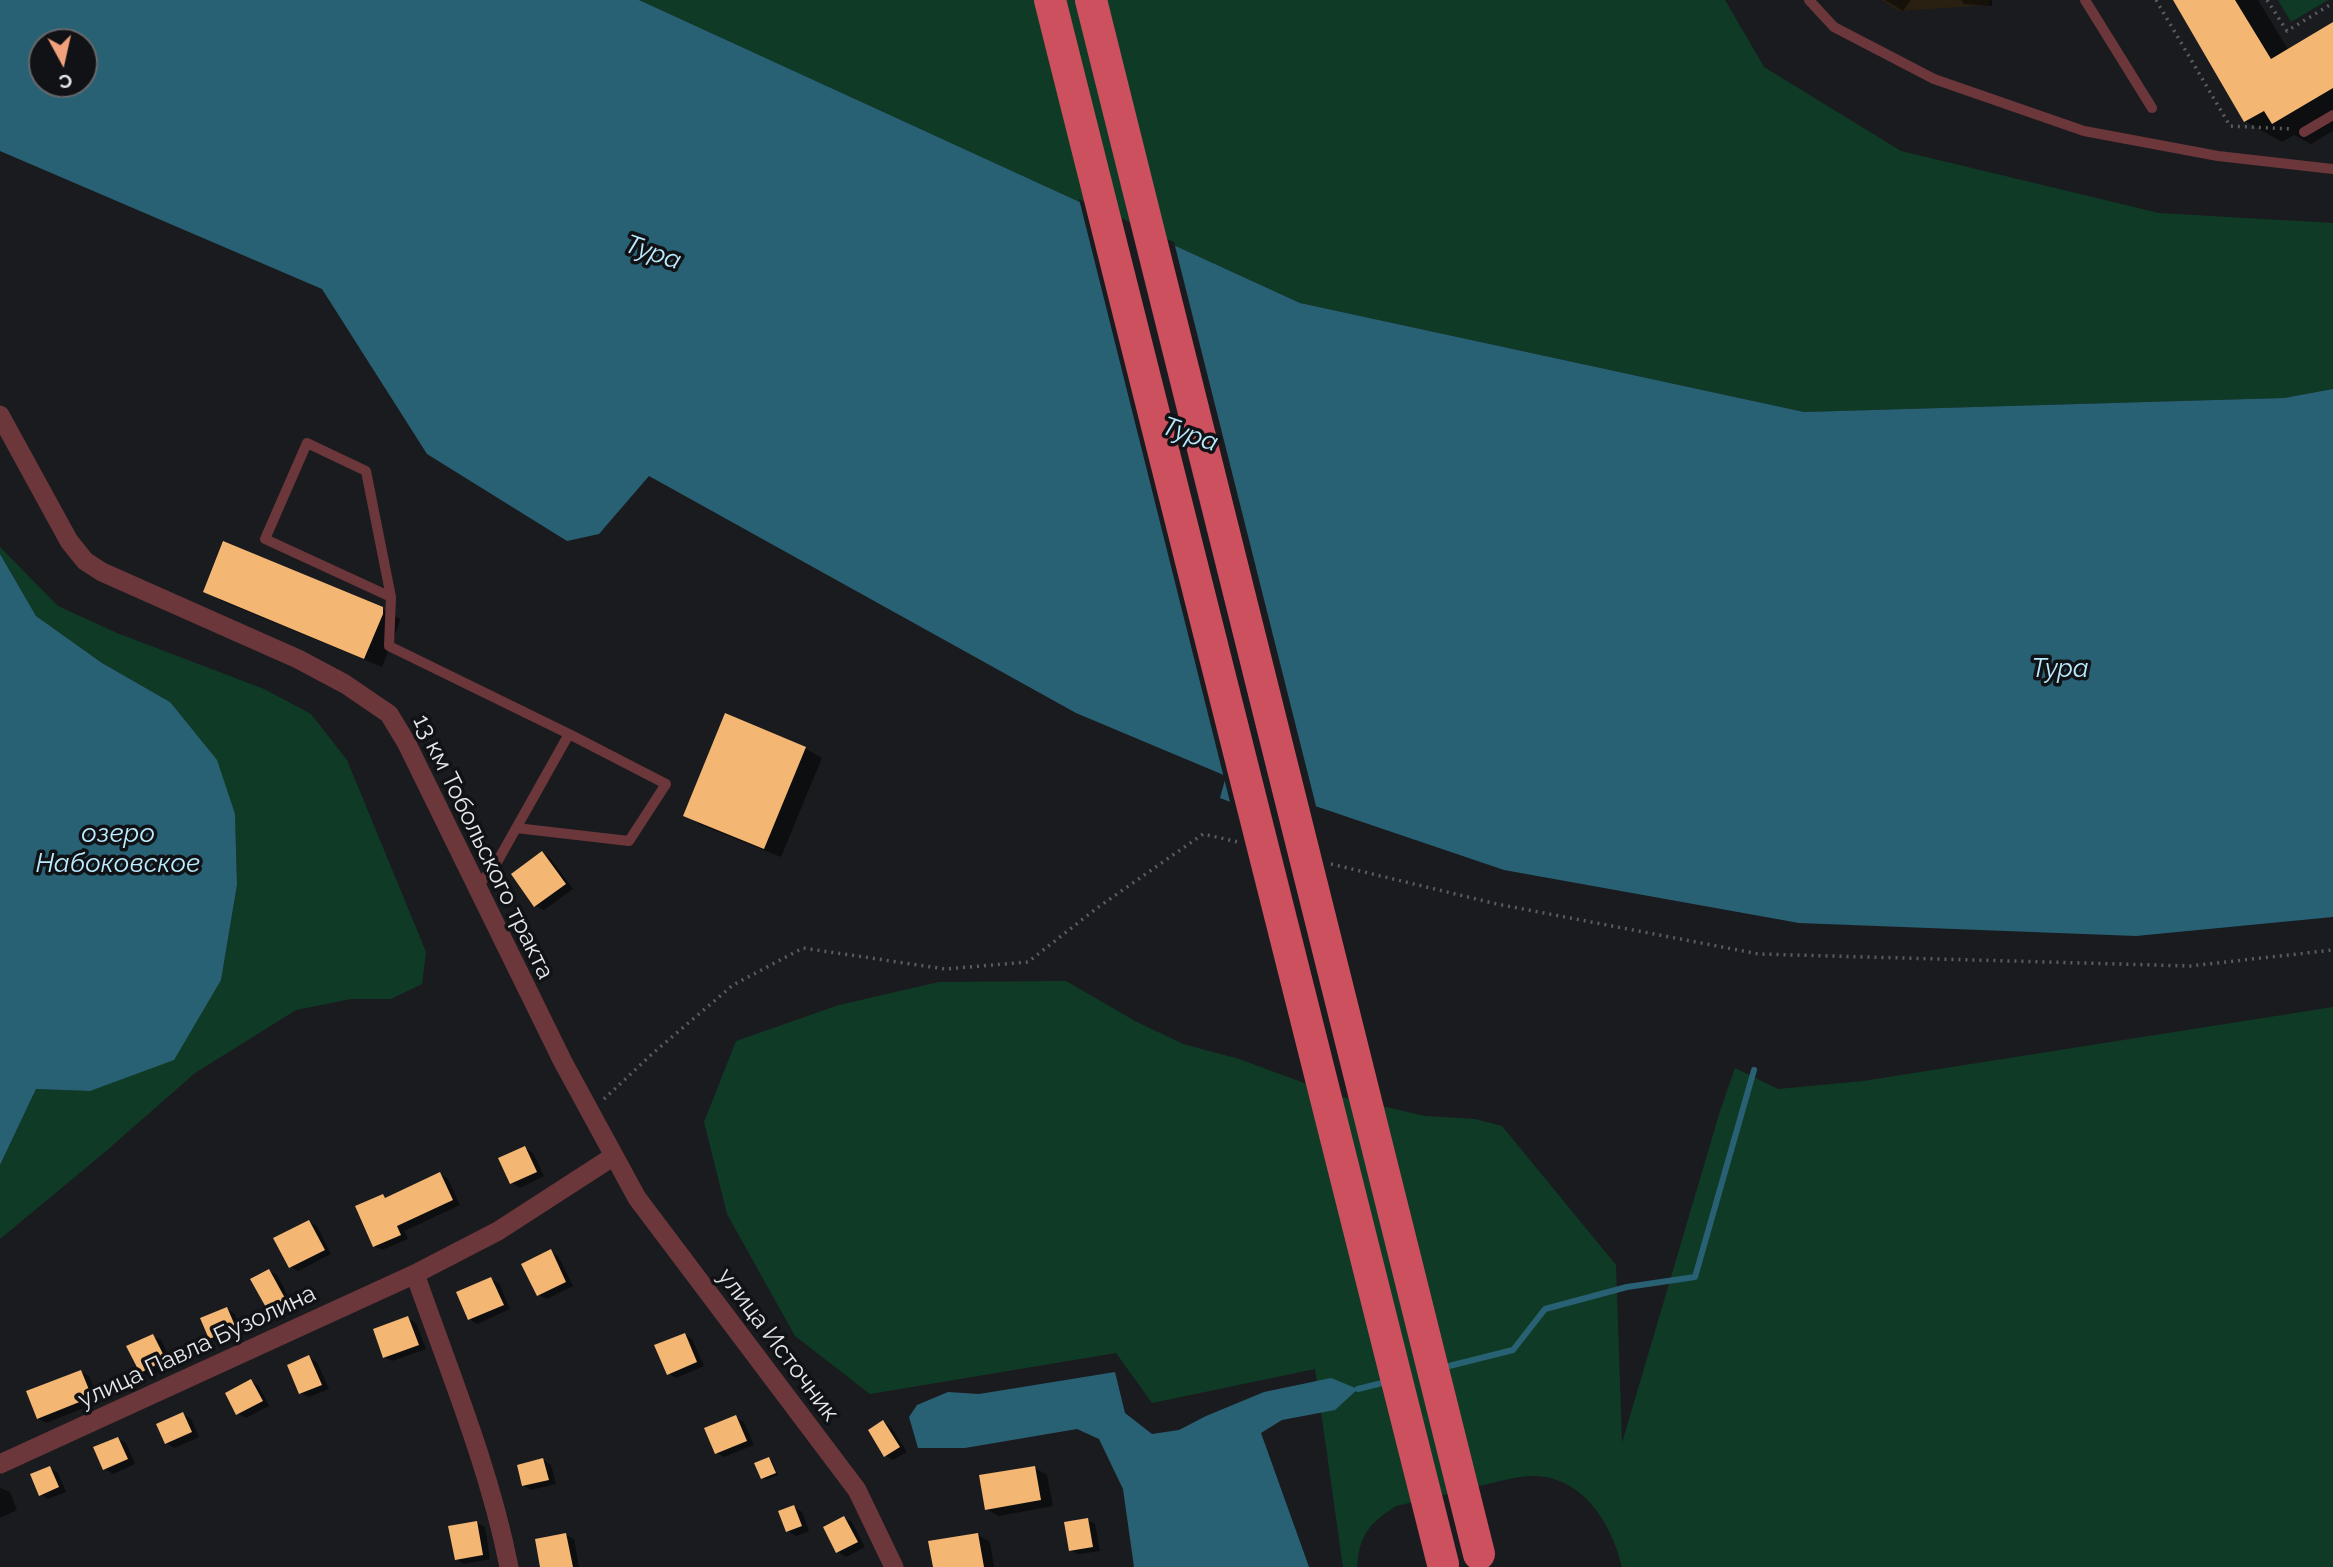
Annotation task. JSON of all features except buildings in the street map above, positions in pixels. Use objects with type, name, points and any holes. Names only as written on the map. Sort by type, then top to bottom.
[{"type":"highway","points":[[1050,0],[1443,1564]]},
{"type":"highway","points":[[1091,0],[1479,1554]]},
{"type":"street","name":"13 км Тобольского тракта","points":[[0,415],[69,541],[85,561],[102,572],[298,659],[345,684],[388,714],[406,742],[532,1002],[614,1156]]},
{"type":"street","name":"улица Павла Бузолина","points":[[0,1464],[415,1274],[498,1231],[614,1156]]},
{"type":"street","name":"улица Источник","points":[[614,1156],[637,1198],[857,1490],[894,1567]]},
{"type":"street","points":[[415,1274],[485,1470],[509,1567]]},
{"type":"lane","points":[[1809,0],[1834,27],[1934,79],[2084,131],[2218,156],[2333,169]]},
{"type":"lane","points":[[2085,0],[2152,108]]},
{"type":"lane","points":[[2301,131],[2333,115]]},
{"type":"lane","points":[[391,597],[265,539],[307,443],[366,471],[391,597],[389,646],[666,784],[629,841],[516,828]]},
{"type":"lane","points":[[476,888],[496,864],[569,734]]},
{"type":"path","points":[[2156,0],[2230,127],[2301,131]]},
{"type":"path","points":[[2267,0],[2287,32],[2333,3]]},
{"type":"path","points":[[590,1112],[652,1054],[733,985],[803,948],[945,969],[1028,962],[1097,908],[1203,834],[1243,843]]},
{"type":"path","points":[[1323,862],[1497,904],[1759,954],[2190,965],[2333,950]]},
{"type":"shaded area","points":[[1882,0],[1989,0],[1989,5],[1899,11]]},
{"type":"green space","points":[[639,0],[1725,0],[1764,67],[1901,151],[2159,213],[2333,223],[2333,389],[2284,398],[1804,412],[1300,303]]},
{"type":"green space","points":[[2278,0],[2328,0],[2291,22]]},
{"type":"green space","points":[[0,547],[58,606],[117,633],[264,689],[311,714],[347,760],[426,952],[422,984],[391,999],[351,999],[296,1010],[195,1073],[0,1239],[0,1165],[36,1089],[90,1091],[221,980],[237,885],[235,814],[170,702],[102,663],[36,616],[0,554]]},
{"type":"green space","points":[[1066,981],[1135,1021],[1183,1044],[1239,1059],[1342,1097],[1425,1116],[1475,1119],[1502,1126],[1616,1265],[1622,1443],[1735,1068],[1778,1089],[1863,1081],[2333,1007],[2333,1567],[1622,1567],[1611,1535],[1594,1507],[1582,1495],[1554,1479],[1530,1476],[1396,1506],[1367,1531],[1360,1547],[1357,1567],[1343,1567],[1315,1369],[1152,1403],[1116,1353],[870,1394],[795,1336],[727,1214],[704,1122],[736,1041],[839,1005],[939,982]]},
{"type":"water","name":"Тура","points":[[0,0],[639,0],[1300,303],[1804,412],[2284,398],[2333,389],[2333,917],[2136,936],[1799,923],[1504,870],[1265,789],[1257,812],[1220,798],[1226,776],[1076,713],[649,476],[599,534],[567,541],[427,454],[322,289],[0,151]]},
{"type":"water","name":"озеро Набоковское","points":[[0,554],[36,616],[102,663],[170,702],[217,760],[235,814],[237,885],[221,980],[174,1060],[90,1091],[36,1089],[0,1165]]},
{"type":"water","points":[[1115,1372],[1125,1413],[1152,1434],[1179,1430],[1264,1392],[1331,1378],[1358,1389],[1335,1410],[1282,1420],[1261,1433],[1309,1567],[1134,1567],[1123,1489],[1099,1439],[1077,1429],[965,1448],[918,1448],[909,1417],[917,1405],[948,1392],[979,1394]]},
{"type":"pier","points":[[1079,199],[1174,242],[1317,810],[1267,794],[1261,813],[1256,815],[1231,806]]},
{"type":"waterway","points":[[1441,1368],[1513,1350],[1545,1309],[1627,1287],[1695,1277],[1754,1070]]},
{"type":"waterway","points":[[1358,1389],[1386,1382]]}]
